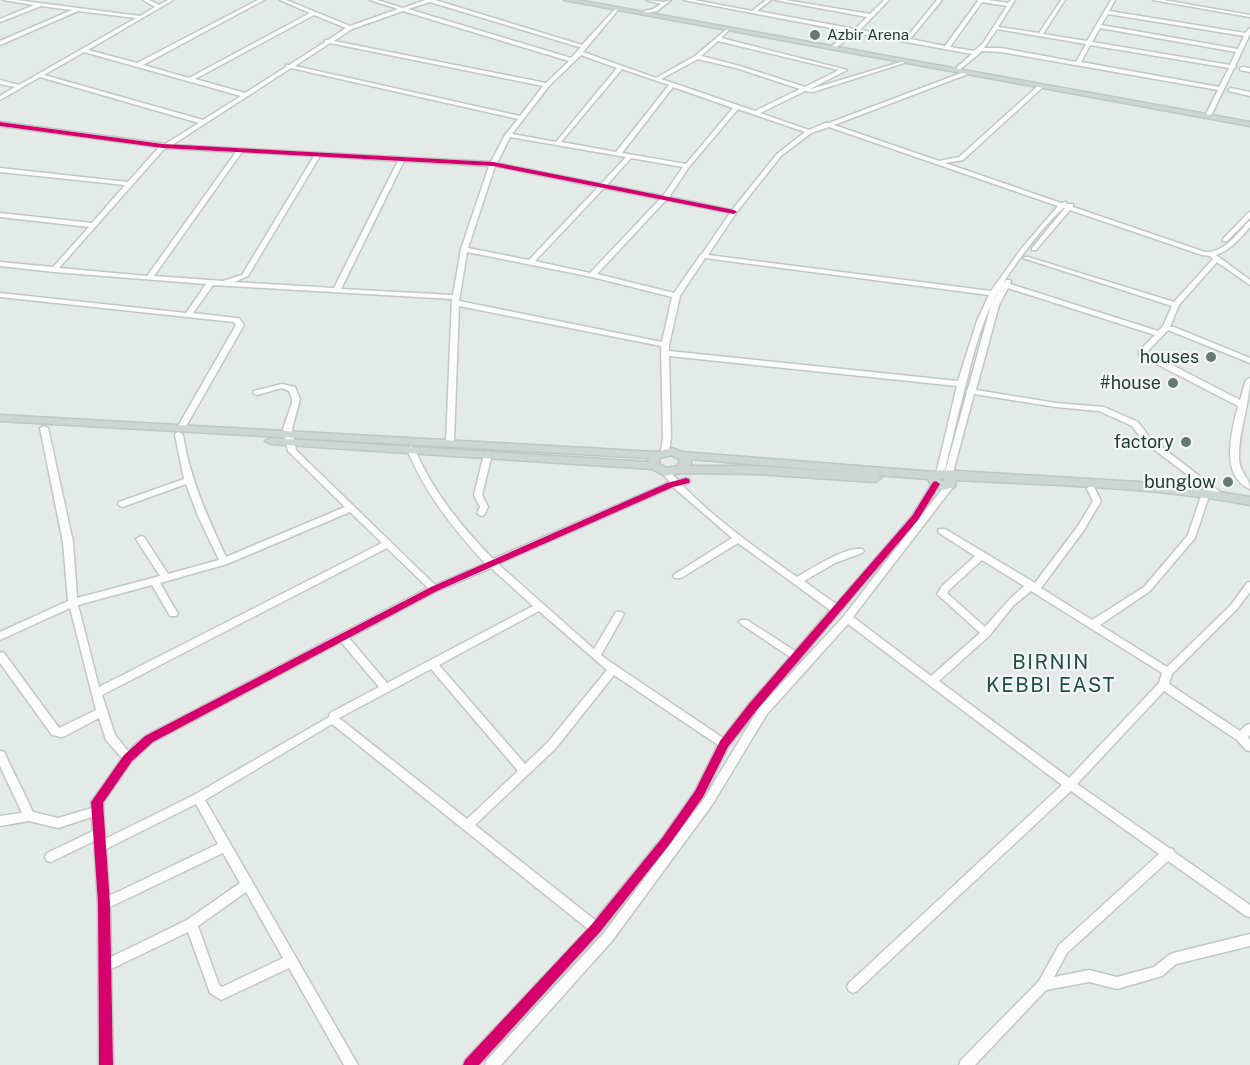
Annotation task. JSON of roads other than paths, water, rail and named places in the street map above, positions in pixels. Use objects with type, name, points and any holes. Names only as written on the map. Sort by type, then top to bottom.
[{"type":"main road","points":[[567,0],[835,46],[1250,123]]},
{"type":"main road","points":[[580,0],[657,12],[727,30],[1250,123]]},
{"type":"main road","points":[[0,418],[488,454],[666,458],[686,461],[684,475]]},
{"type":"main road","points":[[0,426],[180,432]]},
{"type":"main road","points":[[289,438],[450,441],[943,480],[1138,487],[1220,495],[1250,501]]},
{"type":"main road","points":[[666,458],[684,475],[757,470],[943,480],[1091,489],[1204,499],[1250,507]]},
{"type":"street","points":[[5,0],[139,17]]},
{"type":"street","points":[[26,3],[34,0]]},
{"type":"street","points":[[145,0],[159,7]]},
{"type":"street","points":[[0,98],[171,0]]},
{"type":"street","points":[[138,64],[261,0]]},
{"type":"street","points":[[282,0],[350,28]]},
{"type":"street","points":[[372,0],[571,60]]},
{"type":"street","points":[[54,270],[164,146],[350,28],[430,0],[581,49],[620,68],[809,132]]},
{"type":"street","points":[[648,0],[667,2]]},
{"type":"street","points":[[686,0],[947,47],[978,51],[1001,50]]},
{"type":"street","points":[[714,5],[720,0]]},
{"type":"street","points":[[753,12],[769,0]]},
{"type":"street","points":[[777,0],[871,16]]},
{"type":"street","points":[[875,0],[886,1]]},
{"type":"street","points":[[907,40],[940,0]]},
{"type":"street","points":[[837,610],[702,511],[675,483],[666,458],[665,349],[676,296],[734,212],[779,155],[809,132],[962,71],[997,28],[1012,3],[980,0],[947,47]]},
{"type":"street","points":[[1041,34],[1063,0]]},
{"type":"street","points":[[1077,64],[1113,0]]},
{"type":"street","points":[[1155,0],[1250,16]]},
{"type":"street","points":[[1222,11],[1227,0]]},
{"type":"street","points":[[835,46],[857,30],[886,1]]},
{"type":"street","points":[[657,12],[667,2]]},
{"type":"street","points":[[0,21],[42,4]]},
{"type":"street","points":[[0,43],[79,9]]},
{"type":"street","points":[[450,441],[457,300],[464,249],[493,164],[508,135],[547,85],[597,33],[616,9]]},
{"type":"street","points":[[1107,10],[1248,31],[1209,114]]},
{"type":"street","points":[[191,79],[314,13]]},
{"type":"street","points":[[1098,26],[1240,51]]},
{"type":"street","points":[[997,28],[1233,67]]},
{"type":"street","points":[[656,80],[698,57],[727,30]]},
{"type":"street","points":[[717,39],[725,43],[844,69],[754,114]]},
{"type":"street","points":[[327,41],[547,85]]},
{"type":"street","points":[[710,46],[725,43]]},
{"type":"street","points":[[985,44],[1001,50],[1222,89]]},
{"type":"street","points":[[84,50],[245,94]]},
{"type":"street","points":[[698,57],[738,67],[806,90],[827,87],[902,62]]},
{"type":"street","points":[[288,66],[522,118]]},
{"type":"street","points":[[558,144],[620,68]]},
{"type":"street","points":[[1242,69],[1250,70]]},
{"type":"street","points":[[38,75],[203,122]]},
{"type":"street","points":[[0,82],[18,86]]},
{"type":"street","points":[[618,154],[672,85]]},
{"type":"street","points":[[942,161],[961,159],[1041,86]]},
{"type":"street","points":[[1231,90],[1250,94]]},
{"type":"street","points":[[592,275],[665,198],[687,166],[736,108]]},
{"type":"street","points":[[829,123],[1066,205]]},
{"type":"street","points":[[829,123],[1212,256],[1250,283]]},
{"type":"street","points":[[0,124],[164,146],[493,164],[734,212]]},
{"type":"street","points":[[508,135],[687,166]]},
{"type":"street","points":[[150,276],[240,151]]},
{"type":"street","points":[[222,284],[245,276],[318,155]]},
{"type":"street","points":[[531,262],[605,186],[630,156]]},
{"type":"street","points":[[961,159],[962,168]]},
{"type":"street","points":[[336,291],[401,160]]},
{"type":"street","points":[[0,170],[131,184]]},
{"type":"street","points":[[492,1065],[608,937],[708,802],[763,711],[847,618],[943,480],[995,305],[1005,285],[1066,205]]},
{"type":"street","points":[[470,1065],[596,928],[666,841],[699,794],[724,744],[796,656],[915,518],[943,480],[962,384],[993,293],[1066,205]]},
{"type":"street","points":[[1241,404],[1144,354],[1143,351],[1160,334],[1176,305],[1214,250],[1250,214]]},
{"type":"street","points":[[0,215],[92,225]]},
{"type":"street","points":[[1212,256],[1220,252],[1250,224]]},
{"type":"street","points":[[464,249],[592,275],[676,296]]},
{"type":"street","points":[[702,256],[993,293]]},
{"type":"street","points":[[1026,258],[1176,305]]},
{"type":"street","points":[[0,264],[222,284],[457,300],[665,349],[962,384]]},
{"type":"street","points":[[245,276],[249,286]]},
{"type":"street","points":[[188,315],[211,283]]},
{"type":"street","points":[[1005,285],[1160,334]]},
{"type":"street","points":[[0,295],[236,320],[240,325],[180,432],[181,455],[189,480],[224,562]]},
{"type":"street","points":[[1171,330],[1250,361]]},
{"type":"street","points":[[1250,380],[1241,404],[1245,421],[1234,456],[1236,471],[1250,486]]},
{"type":"street","points":[[257,393],[282,386],[292,389],[298,396],[297,405],[287,426],[292,451],[434,589]]},
{"type":"street","points":[[970,391],[1046,404],[1101,409],[1135,424],[1147,440],[1220,495]]},
{"type":"street","points":[[44,428],[68,542],[73,603],[110,737],[128,758]]},
{"type":"street","points":[[411,449],[416,467],[477,549],[596,655],[724,744]]},
{"type":"street","points":[[481,513],[484,507],[478,495],[488,454]]},
{"type":"street","points":[[106,1065],[104,904],[101,839],[97,811],[100,795],[128,758],[149,739],[434,589],[675,483],[684,475]]},
{"type":"street","points":[[684,475],[687,494]]},
{"type":"street","points":[[122,504],[189,480]]},
{"type":"street","points":[[931,682],[986,633],[1011,603],[1033,587],[1081,528],[1097,501],[1091,489]]},
{"type":"street","points":[[1094,624],[1147,589],[1192,536],[1204,499]]},
{"type":"street","points":[[0,636],[73,603],[224,562],[351,508]]},
{"type":"street","points":[[942,531],[1168,672]]},
{"type":"street","points":[[141,539],[166,578]]},
{"type":"street","points":[[678,576],[738,539]]},
{"type":"street","points":[[96,693],[388,544]]},
{"type":"street","points":[[797,580],[832,561],[859,551]]},
{"type":"street","points":[[982,555],[945,588],[942,594],[986,633]]},
{"type":"street","points":[[154,580],[173,614]]},
{"type":"street","points":[[853,987],[1070,785],[1163,685],[1168,672],[1234,607],[1250,585]]},
{"type":"street","points":[[51,857],[101,839],[198,798],[333,719],[334,716],[540,606]]},
{"type":"street","points":[[596,655],[619,614]]},
{"type":"street","points":[[847,618],[1070,785],[1250,912]]},
{"type":"street","points":[[744,622],[796,656]]},
{"type":"street","points":[[343,638],[386,689]]},
{"type":"street","points":[[0,657],[56,732],[61,733],[102,712]]},
{"type":"street","points":[[432,664],[525,771]]},
{"type":"street","points":[[468,825],[573,722],[614,669]]},
{"type":"street","points":[[1163,685],[1241,737],[1250,747]]},
{"type":"street","points":[[333,719],[596,928]]},
{"type":"street","points":[[1241,737],[1250,728]]},
{"type":"street","points":[[0,755],[29,816]]},
{"type":"street","points":[[198,798],[351,1065]]},
{"type":"street","points":[[0,821],[29,816],[58,824],[97,811]]},
{"type":"street","points":[[104,904],[226,846]]},
{"type":"street","points":[[966,1065],[1043,985],[1064,949],[1169,853]]},
{"type":"street","points":[[106,965],[190,924],[247,885]]},
{"type":"street","points":[[190,924],[214,989],[221,994],[290,961]]},
{"type":"street","points":[[1043,985],[1089,976],[1117,983],[1158,972],[1173,959],[1250,940]]},
{"type":"street","points":[[505,1029],[517,1038]]},
{"type":"place","name":"Azbir Arena","points":[[815,35]]},
{"type":"place","name":"houses","points":[[1211,357]]},
{"type":"place","name":"#house","points":[[1173,383]]},
{"type":"place","name":"factory","points":[[1186,442]]},
{"type":"place","name":"bunglow","points":[[1228,482]]},
{"type":"district","name":"BIRNIN KEBBI EAST","points":[[1051,674]]}]
